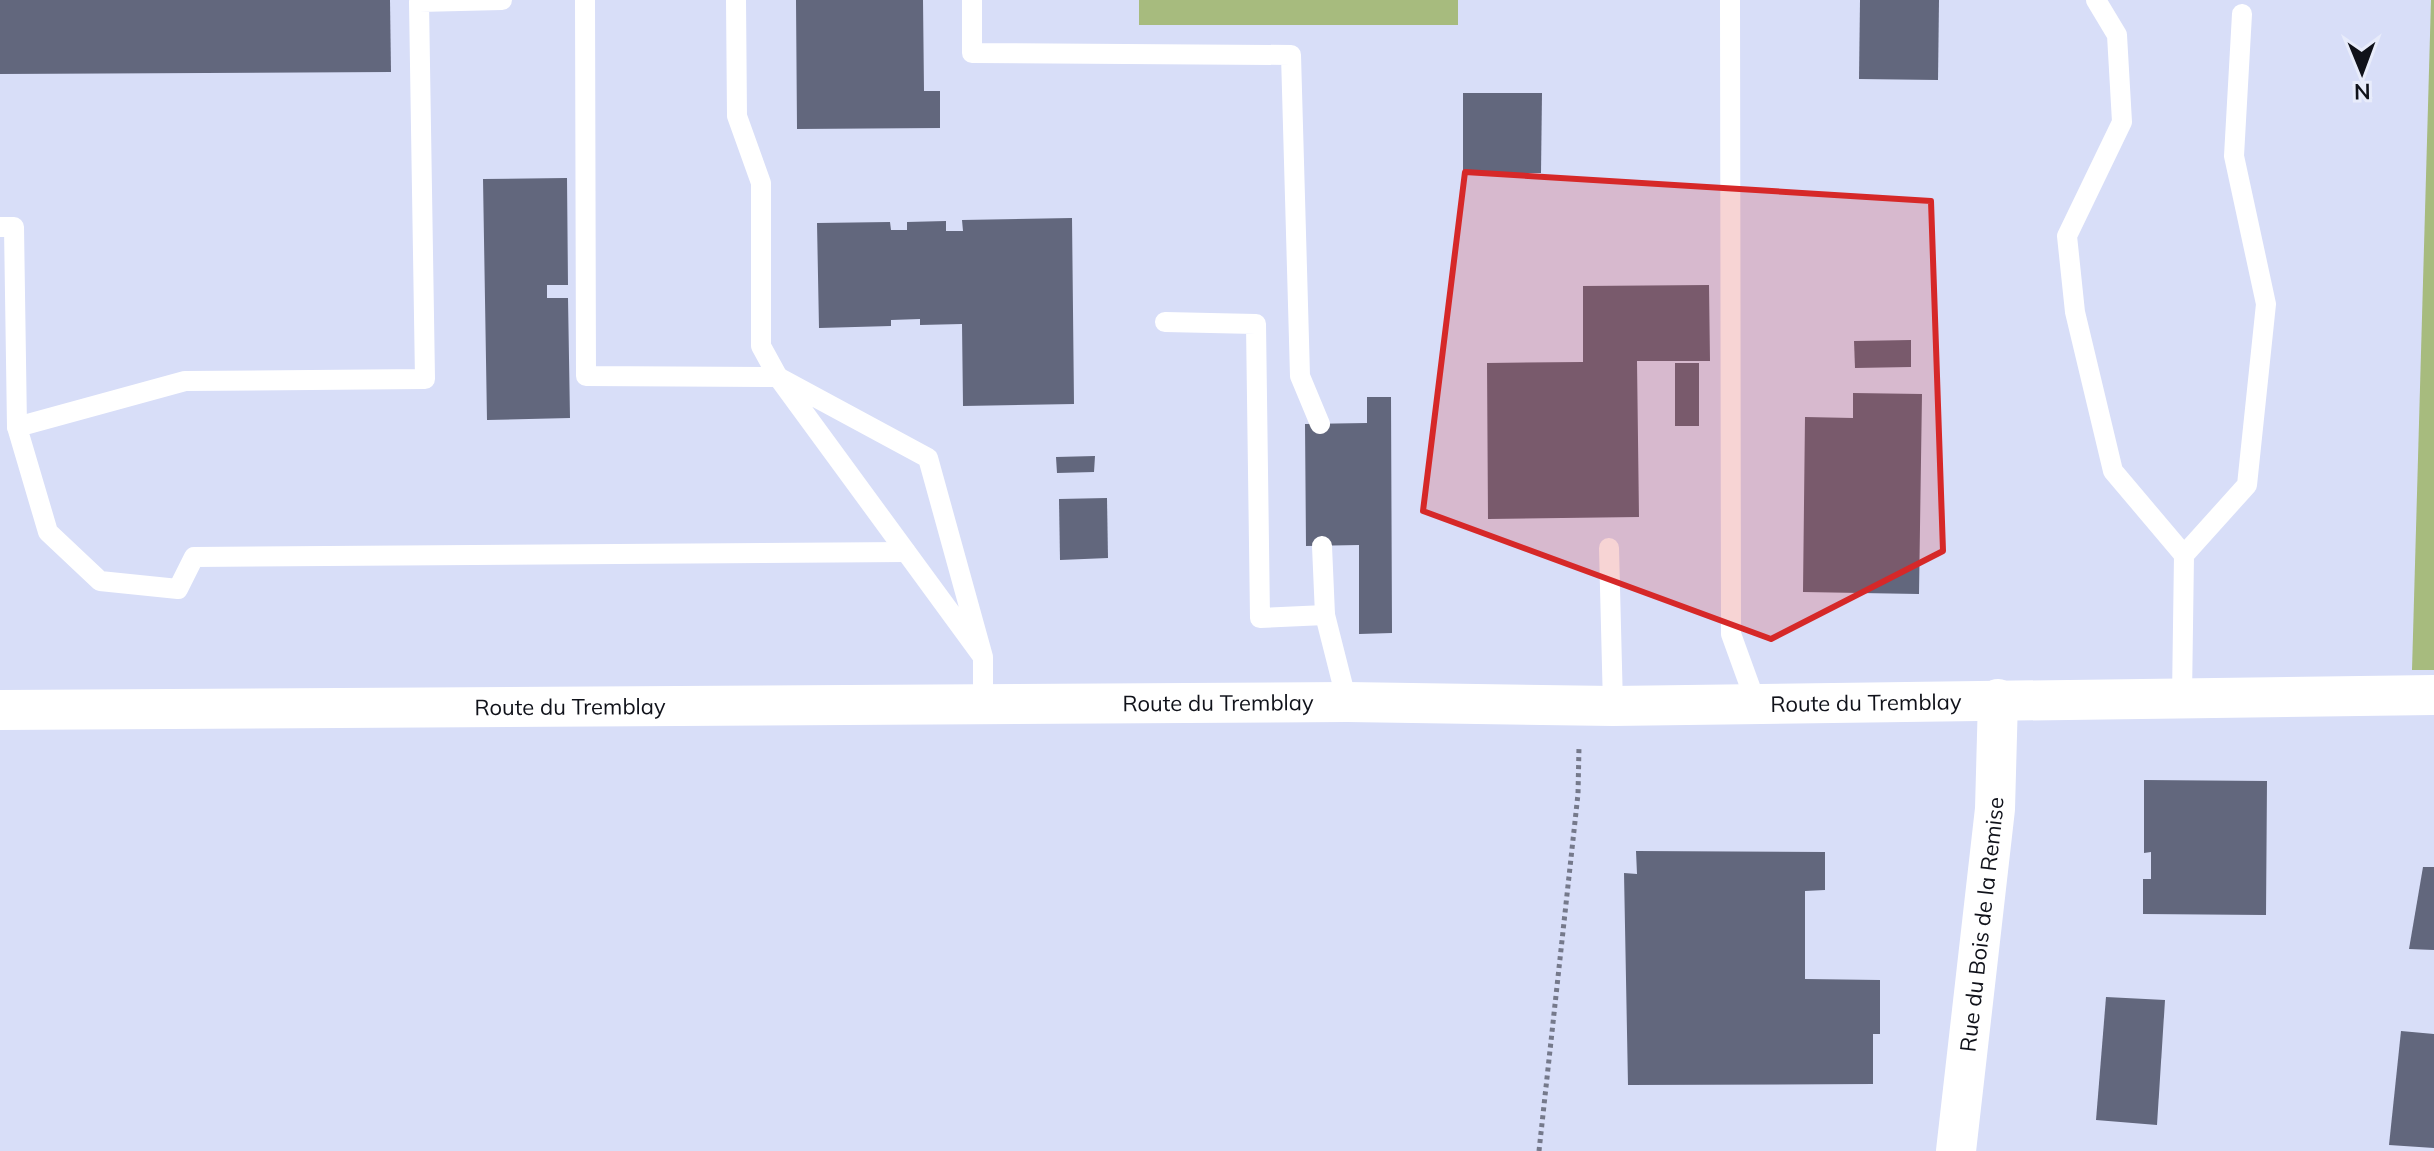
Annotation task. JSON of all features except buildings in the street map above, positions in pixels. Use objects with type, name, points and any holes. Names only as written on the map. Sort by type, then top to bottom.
[{"type":"street","name":"Route du Tremblay","points":[[0,710],[1347,702],[1596,706],[2434,695]]},
{"type":"street","name":"Rue du Bois de la Remise","points":[[1956,1151],[1995,809],[1998,699]]},
{"type":"lane","points":[[17,427],[185,381],[425,379],[419,2],[502,0]]},
{"type":"lane","points":[[585,0],[586,376],[778,377],[928,458],[983,657],[983,705]]},
{"type":"lane","points":[[736,0],[737,116],[761,183],[761,346],[778,377],[983,657]]},
{"type":"lane","points":[[972,0],[972,53],[1291,55],[1300,376],[1320,424]]},
{"type":"lane","points":[[1730,0],[1731,634],[1756,703]]},
{"type":"lane","points":[[2096,0],[2117,35],[2122,122],[2067,236],[2075,312],[2113,471],[2184,555],[2182,697]]},
{"type":"lane","points":[[2184,555],[2247,485],[2266,304],[2234,156],[2242,14]]},
{"type":"lane","points":[[0,227],[14,227],[17,427],[48,532],[100,581],[178,589],[194,557],[906,552]]},
{"type":"lane","points":[[1165,322],[1256,324],[1260,618],[1325,615]]},
{"type":"lane","points":[[1322,546],[1325,615],[1347,702]]},
{"type":"lane","points":[[1596,706],[1609,548]]},
{"type":"path","points":[[1539,1151],[1578,794],[1596,706]]},
{"type":"highlighted area","points":[[1465,172],[1931,201],[1943,551],[1771,639],[1423,511]]},
{"type":"green space","points":[[1139,0],[1458,0],[1458,25],[1139,25]]},
{"type":"green space","points":[[2431,0],[2434,0],[2434,670],[2412,670]]}]
